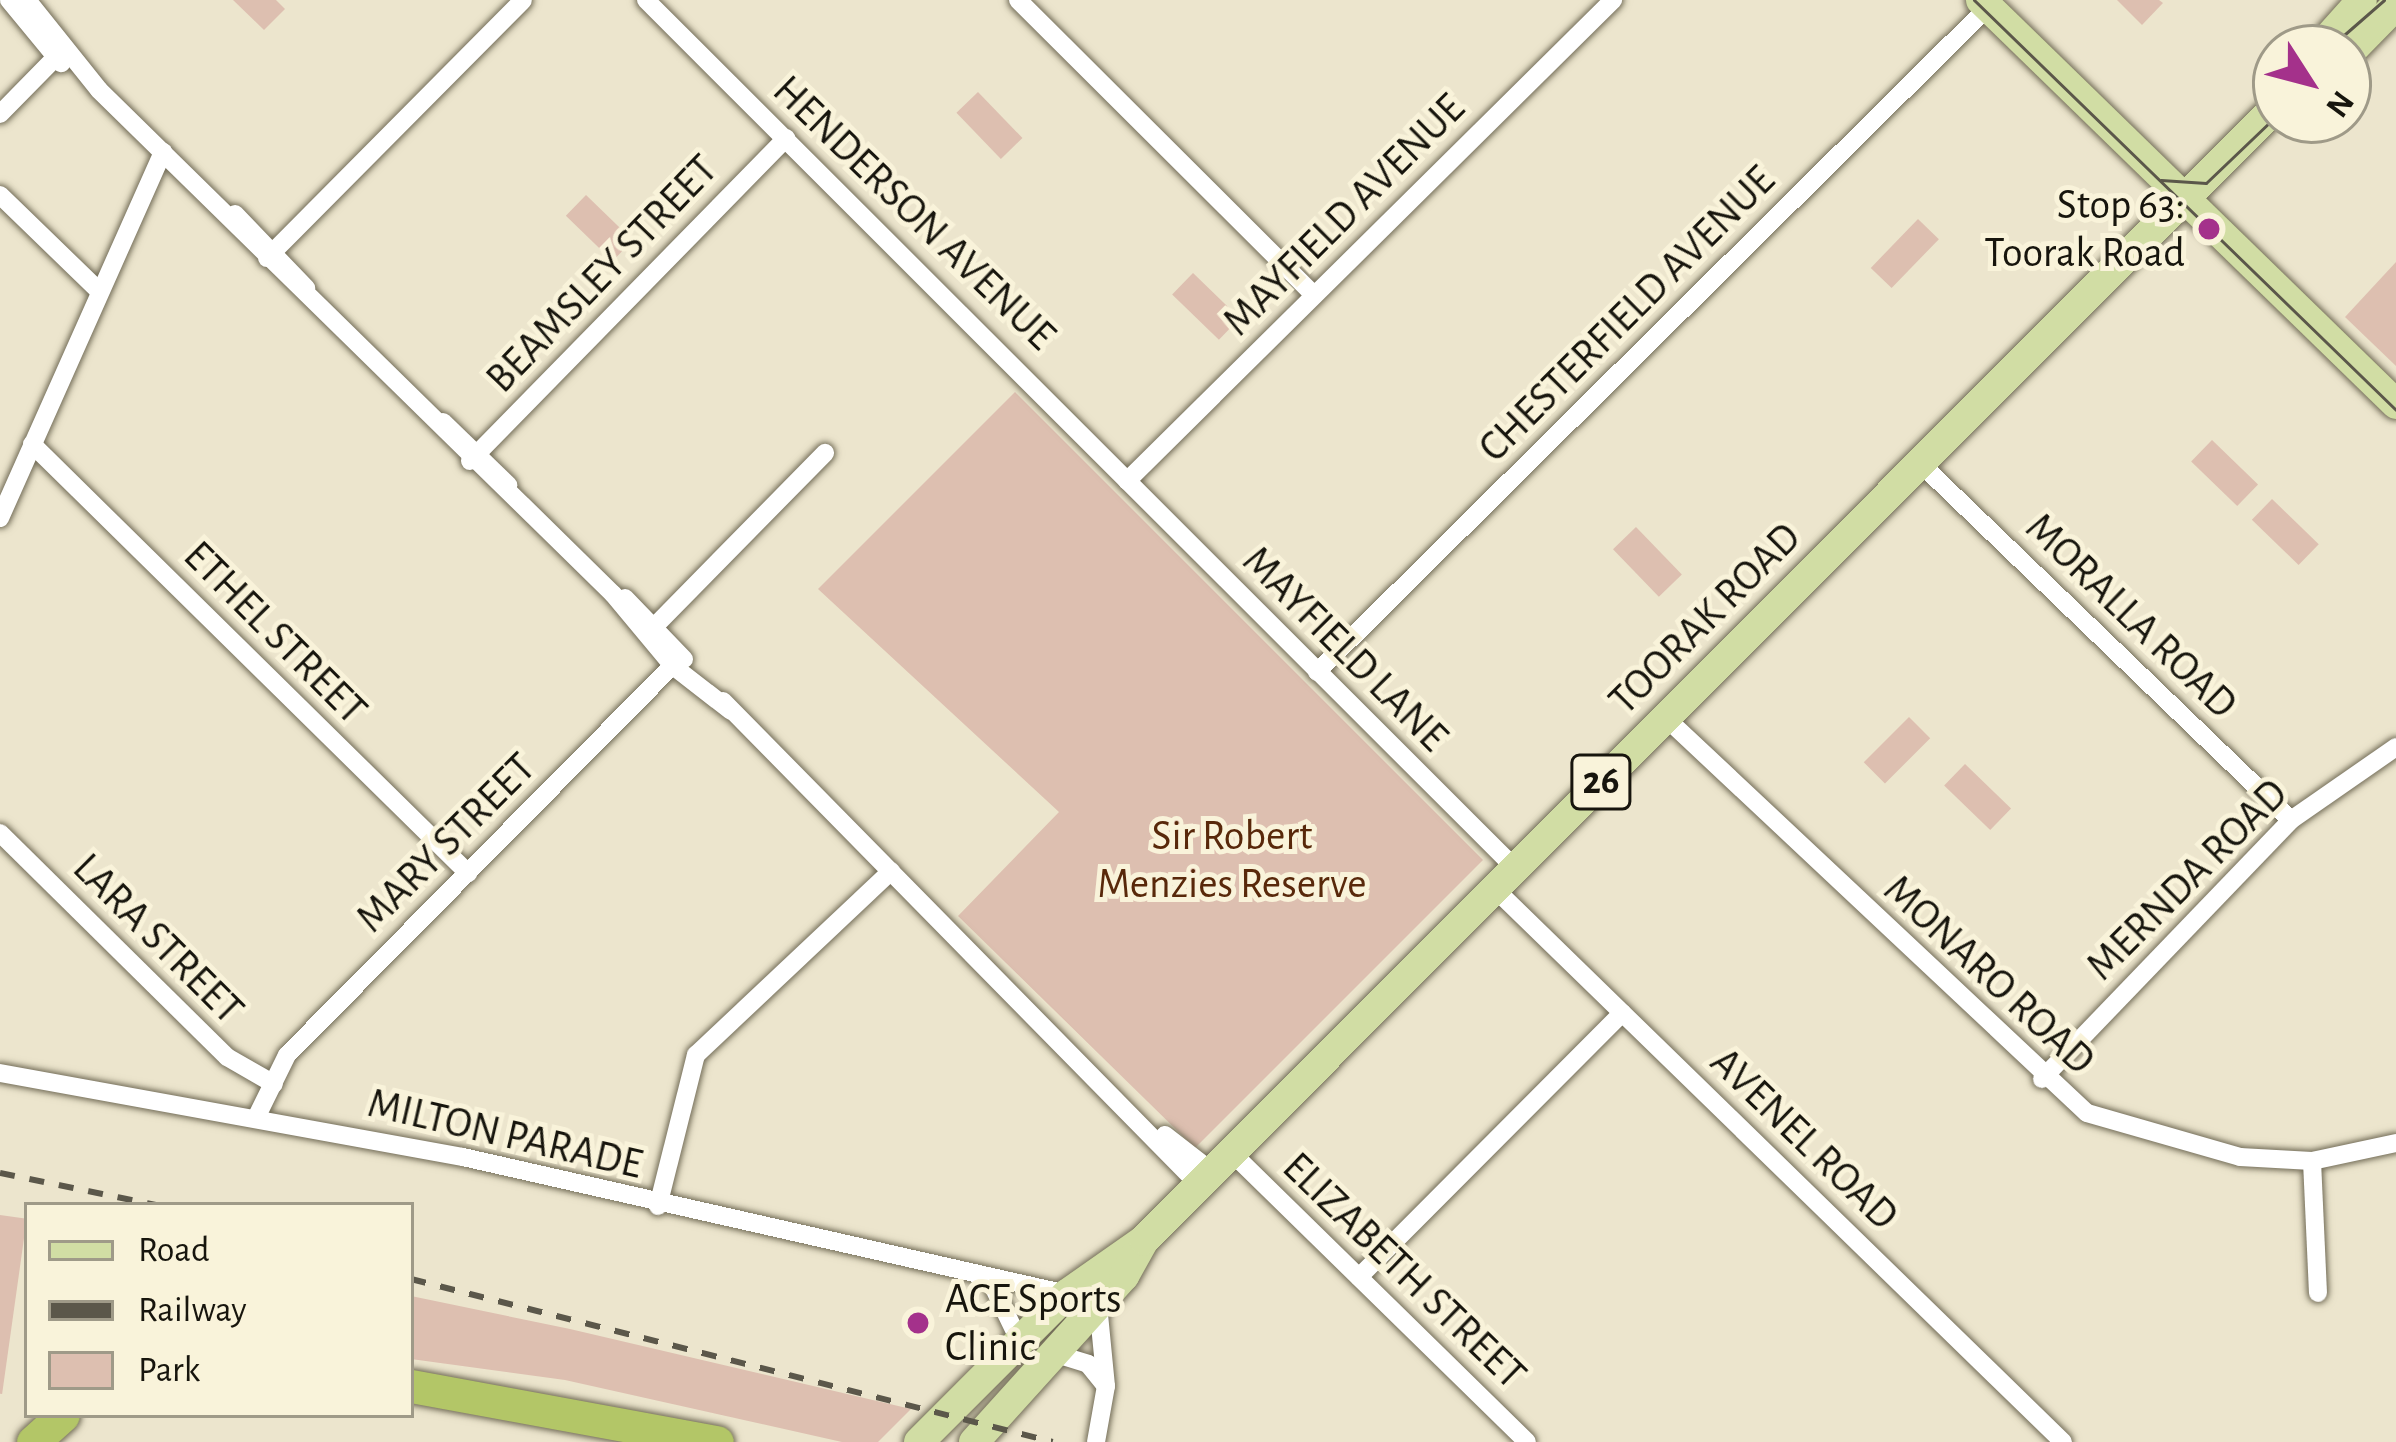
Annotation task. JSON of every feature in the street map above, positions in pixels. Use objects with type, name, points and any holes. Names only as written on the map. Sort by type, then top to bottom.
[{"type":"highway","points":[[414,1387],[717,1442]]},
{"type":"highway","points":[[33,1442],[60,1418]]},
{"type":"main road","points":[[1985,4],[2396,404]]},
{"type":"main road","name":"TOORAK ROAD","points":[[974,1442],[1098,1305],[1144,1240],[1213,1169],[2252,132]]},
{"type":"main road","name":"TOORAK ROAD","points":[[919,1442],[1066,1294],[1144,1240]]},
{"type":"street","name":"ELIZABETH STREET","points":[[9,0],[59,54],[272,253],[613,594],[653,627],[677,662],[842,820],[888,874],[936,912],[1155,1130],[1359,1277],[1527,1442]]},
{"type":"street","name":"ELIZABETH STREET","points":[[27,0],[59,54]]},
{"type":"street","points":[[272,253],[523,0]]},
{"type":"street","name":"HENDERSON AVENUE","points":[[646,0],[1127,481]]},
{"type":"street","name":"MAYFIELD AVENUE","points":[[1127,481],[1612,0]]},
{"type":"street","points":[[1029,3],[1314,296]]},
{"type":"street","name":"CHESTERFIELD AVENUE","points":[[1317,672],[1985,4]]},
{"type":"street","points":[[0,114],[59,54]]},
{"type":"street","name":"BEAMSLEY STREET","points":[[475,455],[786,138]]},
{"type":"street","points":[[0,518],[163,152]]},
{"type":"street","points":[[0,195],[100,292]]},
{"type":"street","name":"ETHEL STREET","points":[[32,444],[468,873]]},
{"type":"street","points":[[653,627],[825,453]]},
{"type":"street","name":"MORALLA ROAD","points":[[1922,464],[2291,820]]},
{"type":"street","name":"MAYFIELD LANE","points":[[1127,481],[1317,672],[1504,878]]},
{"type":"street","name":"MARY STREET","points":[[257,1116],[286,1055],[677,662]]},
{"type":"street","name":"MONARO ROAD","points":[[1666,718],[2042,1079],[2087,1113],[2163,1142],[2312,1161],[2396,1143]]},
{"type":"street","name":"MERNDA ROAD","points":[[2042,1079],[2291,820],[2396,747]]},
{"type":"street","name":"LARA STREET","points":[[0,833],[238,1067],[274,1085]]},
{"type":"street","points":[[658,1206],[696,1055],[888,874]]},
{"type":"street","name":"AVENEL ROAD","points":[[1504,878],[1622,1012],[2063,1442]]},
{"type":"street","points":[[1359,1277],[1622,1012]]},
{"type":"street","name":"MILTON PARADE","points":[[0,1073],[278,1120],[991,1282],[1066,1294]]},
{"type":"street","points":[[274,1085],[278,1120]]},
{"type":"street","points":[[2312,1161],[2318,1293]]},
{"type":"street","points":[[991,1282],[1018,1338]]},
{"type":"street","points":[[1096,1442],[1106,1386],[1098,1305]]},
{"type":"street","points":[[1053,1353],[1088,1364],[1106,1386]]},
{"type":"green space","points":[[233,0],[276,0],[285,9],[264,30]]},
{"type":"green space","points":[[2117,0],[2159,0],[2163,3],[2142,25]]},
{"type":"green space","points":[[978,92],[1022,138],[1001,159],[956,113]]},
{"type":"green space","points":[[586,195],[633,240],[613,261],[566,216]]},
{"type":"green space","points":[[1918,219],[1939,239],[1892,288],[1871,268]]},
{"type":"green space","points":[[2396,262],[2396,366],[2345,317]]},
{"type":"green space","points":[[1193,273],[1240,318],[1219,340],[1172,295]]},
{"type":"green space","name":"Sir Robert Menzies Reserve","points":[[1015,392],[1483,860],[1195,1148],[958,916],[1059,812],[818,589]]},
{"type":"green space","points":[[2212,440],[2258,484],[2237,506],[2191,462]]},
{"type":"green space","points":[[2272,499],[2319,544],[2299,565],[2252,520]]},
{"type":"green space","points":[[1636,527],[1682,574],[1659,597],[1613,549]]},
{"type":"green space","points":[[1909,717],[1930,738],[1885,783],[1864,762]]},
{"type":"green space","points":[[1965,764],[2011,808],[1990,830],[1944,786]]},
{"type":"green space","points":[[0,1215],[24,1218],[0,1394]]},
{"type":"green space","points":[[414,1297],[911,1409],[878,1442],[842,1442],[565,1380],[414,1359]]},
{"type":"tram line","points":[[1974,0],[2396,410]]},
{"type":"tram line","points":[[2356,24],[2384,0]]},
{"type":"tram line","points":[[2161,180],[2206,183],[2252,139]]},
{"type":"railway","points":[[0,1173],[141,1202]]},
{"type":"railway","points":[[414,1280],[1053,1442]]},
{"type":"place","name":"Stop 63: Toorak Road","points":[[2209,229]]},
{"type":"place","name":"ACE Sports Clinic","points":[[918,1323]]}]
